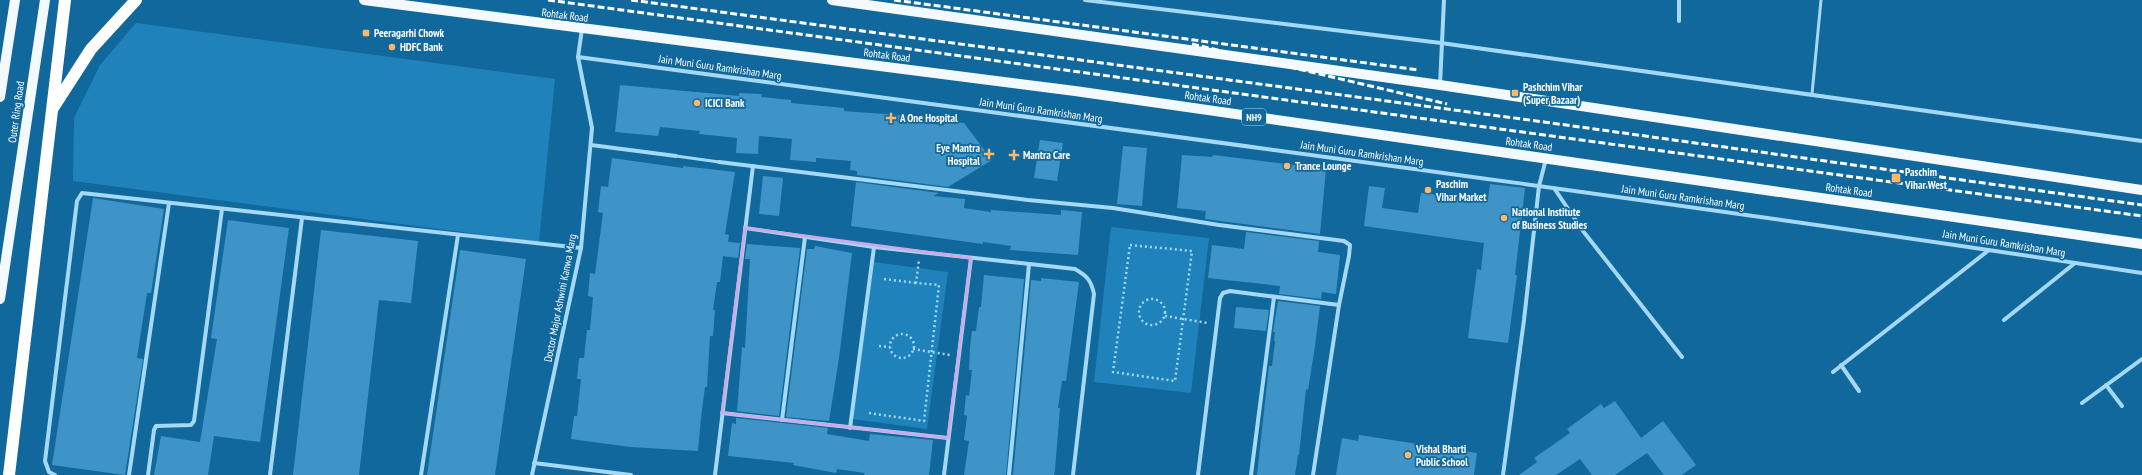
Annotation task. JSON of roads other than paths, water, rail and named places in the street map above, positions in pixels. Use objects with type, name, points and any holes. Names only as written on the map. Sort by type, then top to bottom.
[{"type":"highway","points":[[9,475],[65,0]]},
{"type":"highway","points":[[51,112],[91,49],[136,0]]},
{"type":"main road","name":"Outer Ring Road","points":[[0,98],[15,0]]},
{"type":"main road","name":"Outer Ring Road","points":[[0,298],[45,0]]},
{"type":"main road","name":"Rohtak Road","points":[[364,0],[1075,91],[2142,244]]},
{"type":"main road","points":[[832,0],[1440,85],[2142,190]]},
{"type":"street","points":[[1085,0],[1441,43],[2142,141]]},
{"type":"street","points":[[1440,85],[1444,0]]},
{"type":"street","points":[[1679,0],[1679,21]]},
{"type":"street","name":"Doctor Major Ashwini Kanwa Marg","points":[[532,475],[581,248],[592,128],[578,57],[582,29]]},
{"type":"street","name":"Jain Muni Guru Ramkrishan Marg","points":[[578,57],[1554,188],[2142,273]]},
{"type":"street","points":[[590,145],[676,156]]},
{"type":"street","points":[[1503,475],[1524,320],[1539,186],[1546,159]]},
{"type":"street","points":[[719,162],[1028,200],[1113,208],[1219,225],[1344,241],[1350,245],[1350,256],[1339,305],[1313,475]]},
{"type":"street","points":[[714,475],[753,166]]},
{"type":"street","points":[[1554,188],[1583,231],[1682,357]]},
{"type":"street","points":[[55,475],[49,472],[45,462],[78,197],[85,192],[222,209],[581,248]]},
{"type":"street","points":[[129,475],[169,203]]},
{"type":"street","points":[[148,475],[154,430],[156,426],[186,427],[191,425],[194,421],[222,209]]},
{"type":"street","points":[[270,475],[302,218]]},
{"type":"street","points":[[745,228],[874,247],[1075,269],[1085,274],[1092,282],[1094,294],[1073,475]]},
{"type":"street","points":[[421,475],[458,235]]},
{"type":"street","points":[[782,420],[805,237]]},
{"type":"street","points":[[850,428],[874,247]]},
{"type":"street","points":[[1833,372],[1989,250]]},
{"type":"street","points":[[944,475],[970,258]]},
{"type":"street","points":[[2004,320],[2075,263]]},
{"type":"street","points":[[1009,475],[1029,264]]},
{"type":"street","points":[[1198,475],[1220,298],[1226,292],[1339,305]]},
{"type":"street","points":[[1251,475],[1274,297]]},
{"type":"street","points":[[2082,403],[2142,359]]},
{"type":"street","points":[[1841,365],[1859,392]]},
{"type":"street","points":[[2106,385],[2122,406]]},
{"type":"street","points":[[722,413],[948,438]]},
{"type":"street","points":[[534,463],[631,475]]},
{"type":"lane","points":[[1812,94],[1821,0]]},
{"type":"lane","points":[[676,156],[719,162]]},
{"type":"railway","points":[[548,0],[2142,216]]},
{"type":"railway","points":[[631,0],[1544,122],[2142,205]]},
{"type":"railway","points":[[894,0],[1419,70]]},
{"type":"railway","points":[[1192,44],[1447,104]]},
{"type":"place","name":"Peeragarhi Chowk","points":[[366,33]]},
{"type":"place","name":"HDFC Bank","points":[[392,47]]},
{"type":"place","name":"Pashchim Vihar (Super Bazaar)","points":[[1515,93]]},
{"type":"place","name":"ICICI Bank","points":[[697,103]]},
{"type":"place","name":"A One Hospital","points":[[891,118]]},
{"type":"place","name":"Eye Mantra Hospital","points":[[989,154]]},
{"type":"place","name":"Mantra Care","points":[[1014,155]]},
{"type":"place","name":"Trance Lounge","points":[[1287,166]]},
{"type":"place","name":"Paschim Vihar West","points":[[1896,178]]},
{"type":"place","name":"Paschim Vihar Market","points":[[1428,190]]},
{"type":"place","name":"National Institute of Business Studies","points":[[1504,218]]},
{"type":"place","name":"Vishal Bharti Public School","points":[[1408,455]]}]
